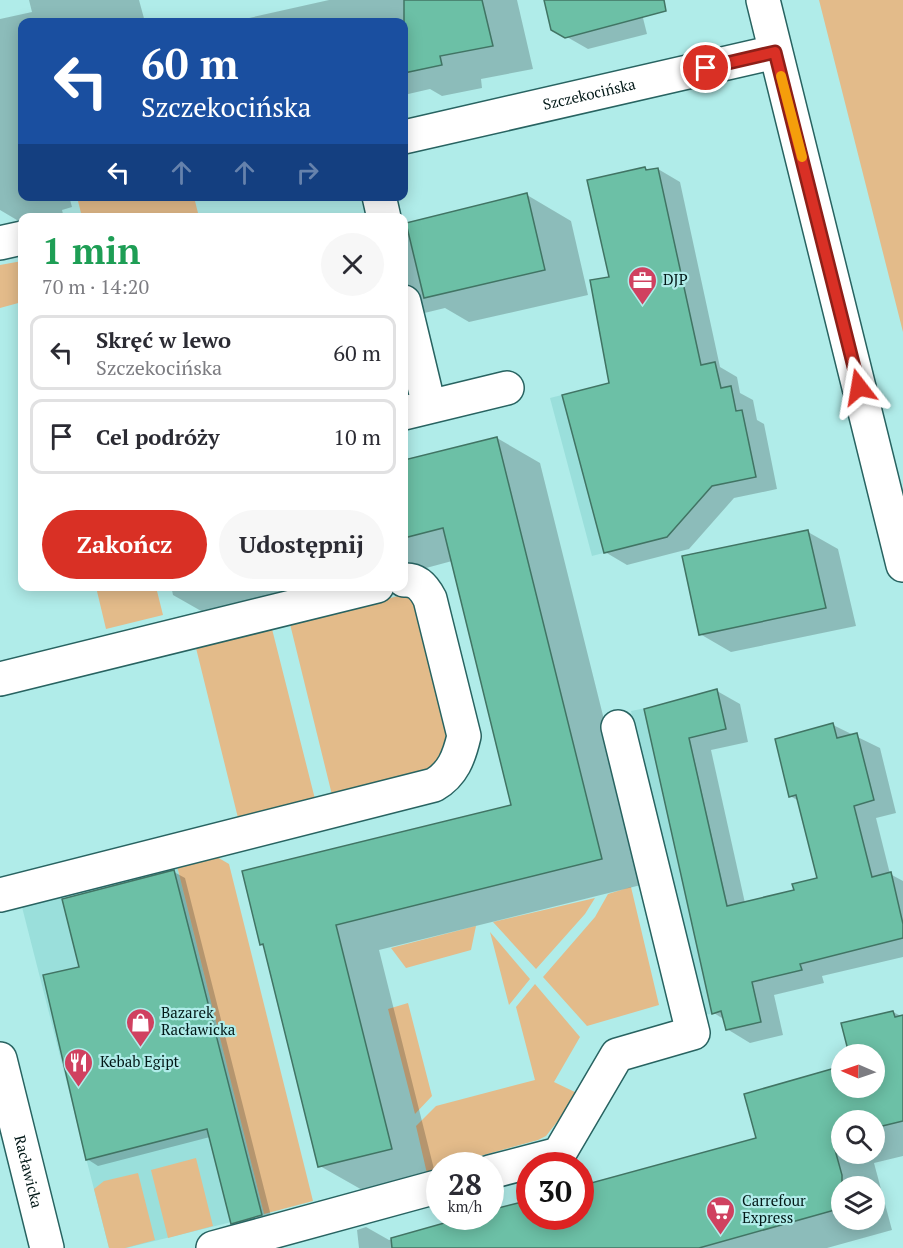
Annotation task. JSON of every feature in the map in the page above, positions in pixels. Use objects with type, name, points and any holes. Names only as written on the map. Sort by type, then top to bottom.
[{"type":"street","points":[[763,0],[903,565]]},
{"type":"street","name":"Szczekocińska","points":[[408,136],[775,52]]},
{"type":"street","points":[[0,243],[18,239]]},
{"type":"street","points":[[408,338],[416,410],[507,388]]},
{"type":"street","points":[[0,895],[342,809],[434,785],[442,780],[458,759],[464,736],[430,599],[425,589],[415,581],[408,580]]},
{"type":"street","points":[[0,679],[357,591]]},
{"type":"street","points":[[504,1168],[560,1154],[617,1055],[693,1033],[618,727]]},
{"type":"street","name":"Racławicka","points":[[0,1059],[46,1248]]},
{"type":"street","points":[[213,1248],[426,1190]]},
{"type":"shaded area","points":[[819,0],[903,0],[903,332]]},
{"type":"shaded area","points":[[78,201],[195,201],[198,213],[81,213]]},
{"type":"shaded area","points":[[18,262],[18,303],[0,308],[0,265]]},
{"type":"shaded area","points":[[605,384],[645,542],[592,556],[550,398]]},
{"type":"shaded area","points":[[97,591],[157,591],[163,615],[106,629]]},
{"type":"shaded area","points":[[398,596],[414,599],[449,723],[446,746],[440,760],[427,775],[333,799],[290,624]]},
{"type":"shaded area","points":[[272,629],[316,803],[239,822],[196,648]]},
{"type":"shaded area","points":[[681,701],[750,1003],[756,1001],[761,1022],[726,1030],[721,1012],[699,1016],[631,711]]},
{"type":"shaded area","points":[[217,857],[229,864],[313,1201],[264,1214],[177,866]]},
{"type":"shaded area","name":"Bazarek Racławicka","points":[[177,866],[264,1214],[126,1248],[109,1248],[22,907]]},
{"type":"shaded area","points":[[631,887],[659,1005],[587,1026],[543,977],[595,917],[608,894]]},
{"type":"shaded area","points":[[595,898],[585,914],[536,969],[493,922]]},
{"type":"shaded area","points":[[476,926],[471,950],[406,968],[391,948]]},
{"type":"shaded area","points":[[490,932],[530,979],[509,1005]]},
{"type":"shaded area","points":[[535,984],[580,1037],[554,1082],[579,1094],[546,1136],[538,1140],[495,1152],[426,1152],[426,1169],[416,1126],[436,1106],[535,1080],[516,1007]]},
{"type":"shaded area","points":[[408,1003],[432,1096],[415,1114],[388,1009]]},
{"type":"shaded area","points":[[196,1158],[213,1226],[168,1238],[151,1170]]},
{"type":"shaded area","points":[[138,1173],[155,1240],[125,1248],[109,1248],[94,1189],[104,1181]]},
{"type":"building","points":[[404,0],[482,0],[493,46],[440,56],[442,65],[408,72],[408,18],[404,18]]},
{"type":"building","points":[[544,0],[664,0],[666,11],[565,38],[551,30]]},
{"type":"building","points":[[645,167],[646,170],[658,168],[701,365],[715,362],[721,388],[731,386],[736,411],[742,410],[756,477],[712,486],[667,537],[604,553],[562,395],[609,383],[590,280],[609,277],[587,180]]},
{"type":"building","points":[[527,193],[545,270],[424,298],[408,231],[408,223]]},
{"type":"building","points":[[497,437],[602,859],[336,925],[392,1149],[318,1167],[263,944],[260,945],[242,871],[511,805],[443,528],[408,537],[408,459]]},
{"type":"building","points":[[808,530],[826,608],[699,635],[682,556]]},
{"type":"building","points":[[717,689],[726,729],[689,738],[727,906],[794,890],[792,884],[817,878],[796,795],[789,797],[775,739],[833,723],[837,738],[857,733],[874,800],[854,806],[872,877],[891,872],[903,924],[903,938],[800,964],[802,970],[752,982],[761,1022],[726,1030],[721,1011],[712,1014],[644,709]]},
{"type":"building","name":"Bazarek Racławicka","points":[[174,870],[262,1215],[231,1224],[207,1129],[86,1160],[43,975],[79,967],[62,899]]},
{"type":"building","points":[[893,1011],[895,1017],[903,1015],[903,1121],[885,1125],[885,1110],[831,1110],[831,1164],[839,1164],[842,1176],[831,1176],[831,1211],[699,1248],[392,1248],[391,1238],[426,1228],[426,1230],[504,1230],[504,1206],[516,1204],[516,1230],[594,1230],[594,1182],[756,1138],[744,1094],[831,1069],[831,1098],[885,1098],[885,1044],[846,1044],[841,1023]]},
{"type":"slow traffic","points":[[781,76],[802,157]]},
{"type":"place","name":"DJP","points":[[642,306]]},
{"type":"place","name":"Bazarek Racławicka","points":[[140,1048]]},
{"type":"place","name":"Kebab Egipt","points":[[79,1088]]},
{"type":"place","name":"Carrefour Express","points":[[721,1236]]},
{"type":"route","points":[[706,68],[775,52],[859,387]]}]
